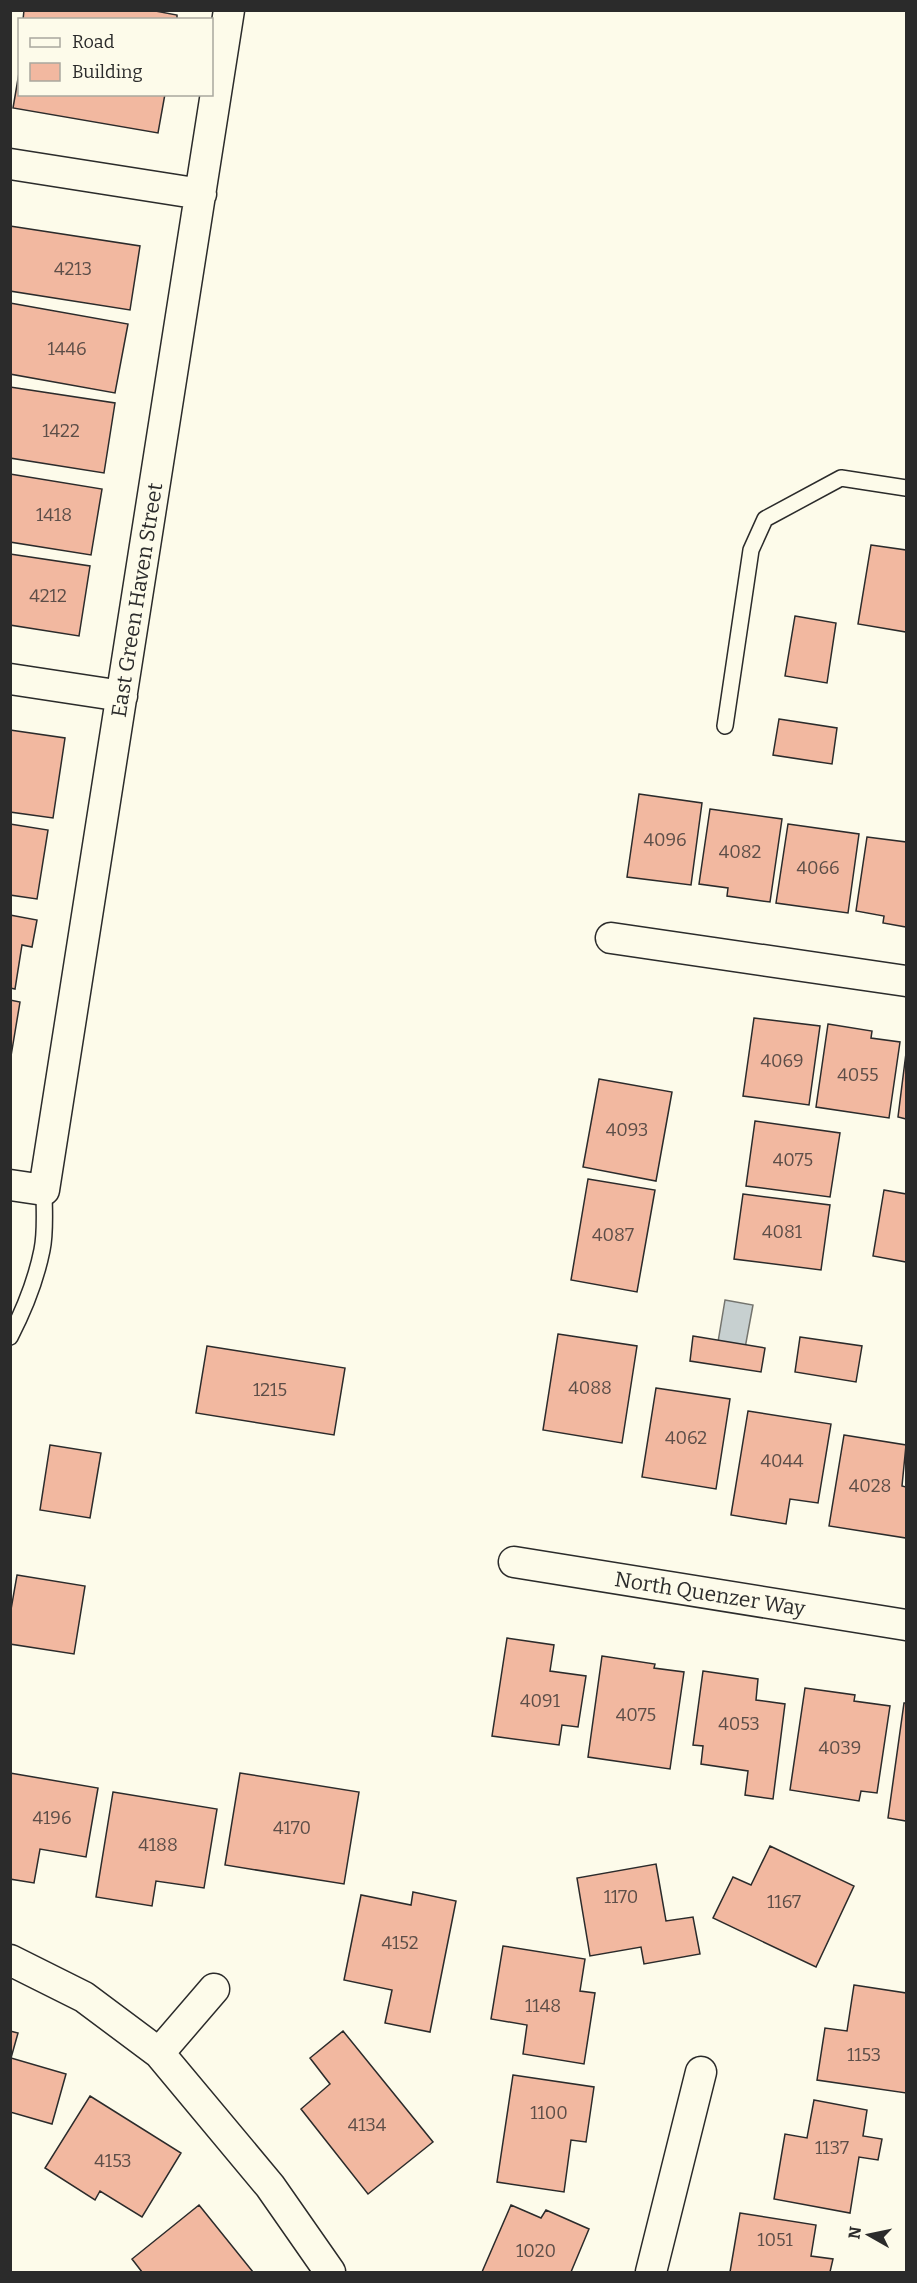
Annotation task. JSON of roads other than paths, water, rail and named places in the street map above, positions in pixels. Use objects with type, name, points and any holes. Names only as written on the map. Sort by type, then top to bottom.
[{"type":"street","name":"East Green Haven Street","points":[[44,1190],[229,10]]},
{"type":"street","points":[[10,164],[201,194]]},
{"type":"street","points":[[10,679],[122,696]]},
{"type":"street","points":[[611,938],[906,981]]},
{"type":"street","points":[[10,1185],[44,1190]]},
{"type":"street","name":"North Quenzer Way","points":[[514,1562],[906,1625]]},
{"type":"street","points":[[10,1960],[84,1997],[159,2054],[270,2186],[330,2272]]},
{"type":"street","points":[[159,2054],[214,1989]]},
{"type":"street","points":[[651,2272],[701,2072]]},
{"type":"lane","points":[[725,726],[751,550],[765,519],[841,478],[906,488]]},
{"type":"lane","points":[[10,1337],[23,1311],[42,1250],[45,1224],[44,1190]]}]
